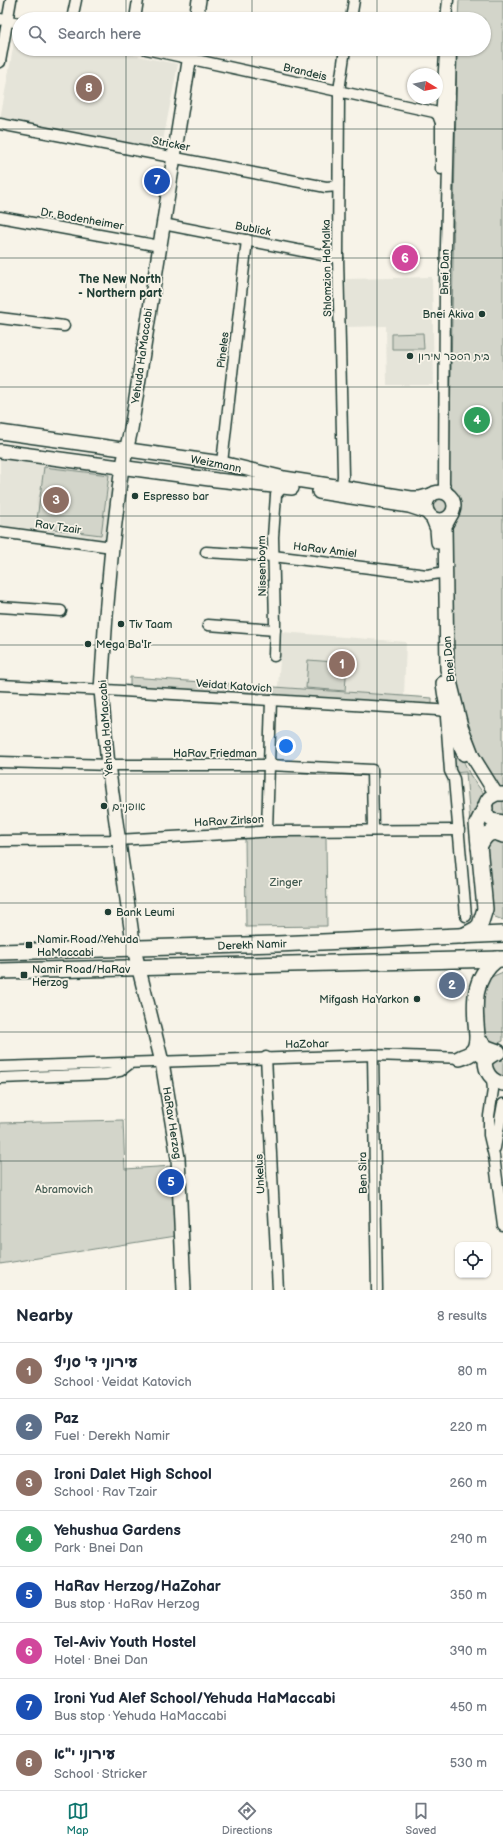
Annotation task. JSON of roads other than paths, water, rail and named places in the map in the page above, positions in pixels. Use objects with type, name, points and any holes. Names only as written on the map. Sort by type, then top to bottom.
[{"type":"main road","points":[[497,813],[477,824],[478,847],[485,908],[491,921],[503,931]]},
{"type":"main road","points":[[478,847],[482,839],[487,834],[492,832],[497,813]]},
{"type":"main road","points":[[462,936],[476,929],[480,925],[485,908]]},
{"type":"main road","name":"Derekh Namir","points":[[0,971],[136,958],[503,934]]},
{"type":"main road","name":"Derekh Namir","points":[[0,952],[136,958],[500,959]]},
{"type":"main road","points":[[460,1058],[471,1055],[478,1039],[476,987],[482,974],[500,959]]},
{"type":"main road","points":[[478,1039],[496,1054]]},
{"type":"street","points":[[0,62],[4,20],[11,0]]},
{"type":"street","points":[[73,12],[76,0]]},
{"type":"street","points":[[136,12],[138,0]]},
{"type":"street","points":[[197,12],[199,0]]},
{"type":"street","points":[[352,12],[354,0]]},
{"type":"street","points":[[447,12],[448,0]]},
{"type":"street","points":[[453,12],[454,0]]},
{"type":"street","name":"Yehuda HaMaccabi","points":[[136,958],[117,840],[101,690],[112,547],[125,467],[126,449],[132,423],[173,157],[190,56]]},
{"type":"street","name":"Brandeis","points":[[202,56],[339,92],[438,111]]},
{"type":"street","name":"Shlomzion HaMalka","points":[[342,486],[343,468],[338,258],[338,186],[339,92],[344,56]]},
{"type":"street","name":"Bnei Dan","points":[[433,493],[439,485],[438,284],[441,126],[438,111],[444,56]]},
{"type":"street","name":"Bnei Dan","points":[[448,494],[444,485],[445,285],[451,56]]},
{"type":"street","points":[[438,111],[446,106],[450,96]]},
{"type":"street","name":"Stricker","points":[[0,124],[326,187],[338,186]]},
{"type":"street","name":"Dr. Bodenheimer","points":[[0,217],[160,246]]},
{"type":"street","name":"Bublick","points":[[163,224],[338,258]]},
{"type":"street","name":"Pineles","points":[[222,463],[247,240]]},
{"type":"street","points":[[0,318],[64,326]]},
{"type":"street","name":"Weizmann","points":[[0,432],[222,463],[284,482],[409,506],[430,515]]},
{"type":"street","name":"Weizmann","points":[[0,451],[217,480],[284,482],[342,486],[411,498],[420,498],[433,493]]},
{"type":"street","name":"Nissenboym","points":[[274,656],[275,630],[273,556],[276,495],[284,482]]},
{"type":"street","points":[[440,491],[448,494],[452,498],[454,506],[451,515],[443,520],[430,515],[426,503],[433,493],[440,491]]},
{"type":"street","name":"Bnei Dan","points":[[430,515],[437,529],[440,573],[441,666],[446,709],[450,770],[454,779],[466,916]]},
{"type":"street","name":"Bnei Dan","points":[[451,515],[445,526],[447,669],[461,726],[497,813]]},
{"type":"street","name":"Rav Tzair","points":[[0,532],[112,547]]},
{"type":"street","name":"HaRav Amiel","points":[[206,552],[273,556],[427,574],[440,573]]},
{"type":"street","points":[[0,607],[61,612]]},
{"type":"street","points":[[208,625],[275,630]]},
{"type":"street","name":"Veidat Katovich","points":[[0,685],[446,709]]},
{"type":"street","points":[[267,831],[271,700]]},
{"type":"street","points":[[446,709],[461,726]]},
{"type":"street","name":"Bnei Dan","points":[[446,709],[455,736],[497,813]]},
{"type":"street","name":"HaRav Friedman","points":[[0,762],[108,765],[269,765],[372,770],[373,829]]},
{"type":"street","name":"HaRav Zirlson","points":[[0,841],[117,840],[267,831],[373,829],[459,830]]},
{"type":"street","name":"HaRav Herzog","points":[[136,958],[162,1062],[178,1158],[184,1290]]},
{"type":"street","points":[[496,1054],[486,1069],[497,1082],[493,1090],[488,1126],[494,1156],[503,1226]]},
{"type":"street","name":"HaZohar","points":[[0,1067],[129,1064],[266,1057],[373,1055],[460,1058],[496,1054]]},
{"type":"street","name":"Ben Sira","points":[[373,1055],[377,1290]]},
{"type":"street","name":"Unkelus","points":[[266,1057],[278,1290]]},
{"type":"street","name":"HaZohar","points":[[0,1078],[107,1074],[120,1071],[129,1064]]},
{"type":"street","points":[[494,1156],[503,1104]]},
{"type":"place","name":"עירוני י\"א","points":[[89,88]]},
{"type":"place","name":"Ironi Yud Alef School/Yehuda HaMaccabi","points":[[157,181]]},
{"type":"place","name":"Tel-Aviv Youth Hostel","points":[[405,258]]},
{"type":"place","name":"Bnei Akiva","points":[[482,314]]},
{"type":"place","name":"בית הספר מירון","points":[[410,356]]},
{"type":"place","name":"Yehushua Gardens","points":[[477,420]]},
{"type":"place","name":"Espresso bar","points":[[135,496]]},
{"type":"place","name":"Ironi Dalet High School","points":[[56,500]]},
{"type":"place","name":"Tiv Taam","points":[[121,624]]},
{"type":"place","name":"Mega Ba'Ir","points":[[88,644]]},
{"type":"place","name":"עירוני ד' סניף","points":[[342,664]]},
{"type":"place","name":"אופניים","points":[[104,806]]},
{"type":"place","name":"Bank Leumi","points":[[108,912]]},
{"type":"place","name":"Namir Road/Yehuda HaMaccabi","points":[[29,945]]},
{"type":"place","name":"Namir Road/HaRav Herzog","points":[[24,975]]},
{"type":"place","name":"Paz","points":[[452,985]]},
{"type":"place","name":"Mifgash HaYarkon","points":[[417,999]]},
{"type":"place","name":"HaRav Herzog/HaZohar","points":[[171,1182]]},
{"type":"district","name":"The New North - Northern part","points":[[120,286]]},
{"type":"park label","name":"Zinger","points":[[286,882]]},
{"type":"park label","name":"Abramovich","points":[[64,1189]]}]
